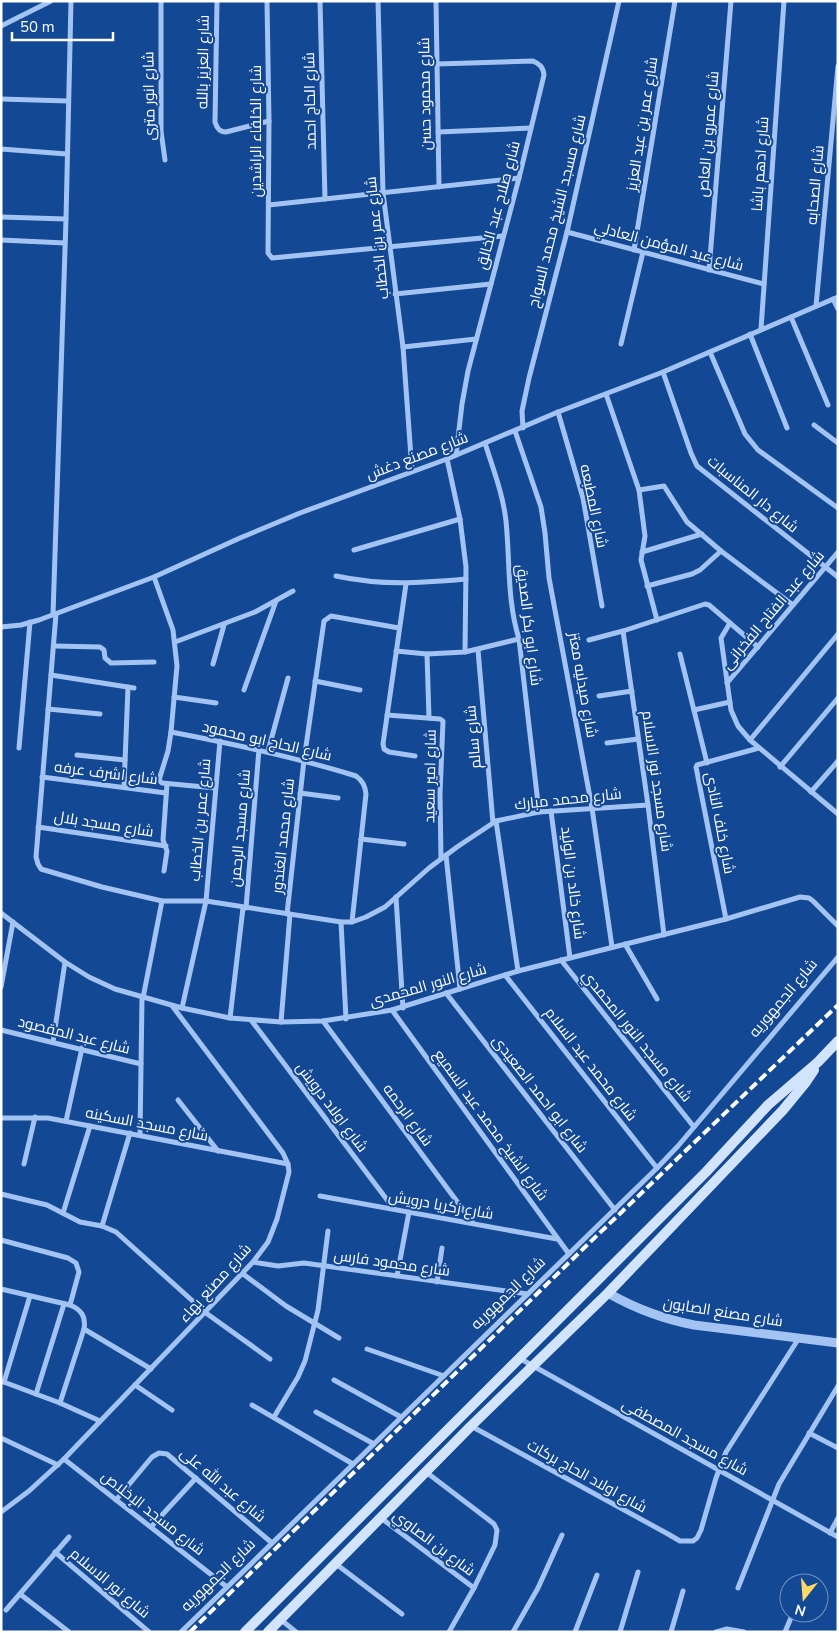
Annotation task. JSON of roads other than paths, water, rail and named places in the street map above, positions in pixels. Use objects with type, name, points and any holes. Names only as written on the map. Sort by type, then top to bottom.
[{"type":"main road","points":[[244,1632],[706,1172],[768,1105],[818,1062],[838,1041]]},
{"type":"main road","points":[[268,1632],[471,1426],[608,1293],[674,1225],[784,1110],[806,1082],[818,1062]]},
{"type":"main road","points":[[664,1214],[674,1225]]},
{"type":"street","points":[[1,26],[51,1]]},
{"type":"street","points":[[71,1],[54,646],[38,827],[36,857],[38,864],[41,868],[102,887],[162,901],[206,901],[341,922],[352,922],[361,839],[404,844]]},
{"type":"street","name":"شارع انور مترى","points":[[161,1],[160,124],[166,160]]},
{"type":"street","name":"شارع العزيز بالله","points":[[217,1],[216,127],[222,132],[226,132],[270,121]]},
{"type":"street","name":"شارع الخلفاء الراشدين","points":[[266,1],[270,121],[269,255],[272,258],[389,246]]},
{"type":"street","name":"شارع الحاج احمد","points":[[320,1],[325,199]]},
{"type":"street","name":"شارع عمر بن الخطاب","points":[[378,1],[383,193],[403,347],[412,471]]},
{"type":"street","name":"شارع محمود حسن","points":[[436,1],[439,187]]},
{"type":"street","name":"شارع مسجد الشيخ محمد السواح","points":[[523,428],[524,397],[567,232],[619,1]]},
{"type":"street","name":"شارع عمر بن عبد العزيز","points":[[634,250],[675,1]]},
{"type":"street","name":"شارع عمرو بن العاص","points":[[708,270],[732,1]]},
{"type":"street","name":"شارع ادهم باشا","points":[[761,329],[784,1]]},
{"type":"street","name":"شارع صلاح عبد الخالق","points":[[437,64],[533,60],[543,68],[544,75],[476,339],[462,404],[456,455]]},
{"type":"street","name":"شارع الصحابه","points":[[816,306],[838,66]]},
{"type":"street","points":[[1,99],[68,101]]},
{"type":"street","points":[[438,132],[531,128]]},
{"type":"street","points":[[1,149],[67,154]]},
{"type":"street","points":[[269,205],[519,178]]},
{"type":"street","points":[[1,217],[66,219]]},
{"type":"street","name":"شارع عبد المؤمن العادلي","points":[[567,232],[764,284]]},
{"type":"street","points":[[389,246],[503,236]]},
{"type":"street","points":[[1,240],[65,243]]},
{"type":"street","points":[[621,344],[643,252]]},
{"type":"street","points":[[395,294],[491,284]]},
{"type":"street","points":[[836,298],[838,309]]},
{"type":"street","name":"شارع مصنع دغش","points":[[1,627],[30,622],[55,614],[154,577],[240,538],[412,471],[448,459],[558,412],[663,372],[836,298]]},
{"type":"street","points":[[791,316],[828,405]]},
{"type":"street","points":[[750,334],[787,428]]},
{"type":"street","points":[[403,347],[476,339]]},
{"type":"street","points":[[710,352],[750,442],[758,450],[838,508]]},
{"type":"street","name":"شارع دار المناسبات","points":[[663,372],[697,466],[838,577]]},
{"type":"street","points":[[606,394],[639,490],[645,536],[641,560],[657,620]]},
{"type":"street","name":"شارع المطبعه","points":[[558,412],[583,498],[602,606]]},
{"type":"street","points":[[814,425],[838,443]]},
{"type":"street","name":"شارع صيدليه معتز","points":[[514,431],[541,507],[546,533],[549,578],[592,808],[612,947]]},
{"type":"street","name":"شارع ابو بكر الصديق","points":[[485,443],[504,509],[511,599],[514,624],[519,639],[539,812]]},
{"type":"street","points":[[448,459],[460,519],[466,579],[465,652]]},
{"type":"street","points":[[639,490],[664,486],[688,522],[721,551],[793,605]]},
{"type":"street","points":[[354,550],[460,519]]},
{"type":"street","points":[[642,552],[702,534]]},
{"type":"street","points":[[647,586],[692,574],[700,570],[721,551]]},
{"type":"street","name":"شارع عبد الفتاح الفخرانى","points":[[727,683],[838,552]]},
{"type":"street","points":[[336,576],[369,582],[406,584],[466,579]]},
{"type":"street","points":[[154,577],[173,630],[175,642],[177,666],[171,732]]},
{"type":"street","points":[[406,584],[383,744],[384,748],[389,752],[415,756]]},
{"type":"street","points":[[175,642],[224,625],[276,601],[292,591]]},
{"type":"street","points":[[244,690],[276,601]]},
{"type":"street","points":[[589,640],[623,632],[705,604],[709,605],[758,647]]},
{"type":"street","name":"شارع محمد الغندور","points":[[281,1022],[288,914],[300,793],[324,622],[331,616],[400,628]]},
{"type":"street","points":[[19,748],[30,622]]},
{"type":"street","points":[[730,623],[721,638],[731,710],[738,726],[758,748],[838,814]]},
{"type":"street","points":[[213,664],[224,625]]},
{"type":"street","name":"شارع مسجد نور الاسلام","points":[[623,632],[648,805],[664,935]]},
{"type":"street","points":[[750,740],[838,634]]},
{"type":"street","points":[[396,651],[427,654],[465,652],[519,639]]},
{"type":"street","points":[[54,646],[100,647],[104,650],[105,658],[111,663],[154,662]]},
{"type":"street","name":"شارع سالم","points":[[478,650],[494,822],[518,971]]},
{"type":"street","points":[[427,654],[429,718]]},
{"type":"street","points":[[680,654],[707,763]]},
{"type":"street","points":[[51,675],[131,687],[124,787]]},
{"type":"street","points":[[268,751],[288,678]]},
{"type":"street","points":[[315,681],[360,690]]},
{"type":"street","points":[[599,696],[632,691]]},
{"type":"street","points":[[174,697],[216,703]]},
{"type":"street","points":[[780,767],[838,698]]},
{"type":"street","points":[[694,710],[730,702]]},
{"type":"street","points":[[48,709],[100,714]]},
{"type":"street","name":"شارع امير سعيد","points":[[387,715],[440,719],[443,721],[440,794],[444,857]]},
{"type":"street","name":"شارع الحاج ابو محمود","points":[[171,732],[268,751],[356,776],[362,780],[366,794],[361,839]]},
{"type":"street","name":"شارع اشرف عرفه","points":[[164,871],[167,851],[163,840],[167,784],[159,780],[171,732]]},
{"type":"street","points":[[607,743],[638,739]]},
{"type":"street","name":"شارع عمر بن الخطاب","points":[[182,1008],[206,901],[220,741]]},
{"type":"street","name":"شارع خلف النادى","points":[[726,919],[696,768],[698,765],[758,748]]},
{"type":"street","name":"شارع مسجد الرحمن","points":[[230,1018],[244,908],[259,749]]},
{"type":"street","points":[[77,755],[125,760]]},
{"type":"street","points":[[811,792],[838,760]]},
{"type":"street","name":"شارع اشرف عرفه","points":[[42,777],[166,793]]},
{"type":"street","points":[[167,784],[215,788]]},
{"type":"street","points":[[300,793],[338,798]]},
{"type":"street","name":"شارع محمد مبارك","points":[[352,922],[375,913],[396,897],[415,878],[494,822],[539,812],[648,805]]},
{"type":"street","name":"شارع خالد بن الوليد","points":[[552,811],[570,958]]},
{"type":"street","name":"شارع مسجد بلال","points":[[38,827],[166,846]]},
{"type":"street","points":[[444,857],[460,989]]},
{"type":"street","name":"شارع النور المحمدى","points":[[1,912],[65,962],[115,989],[172,1006],[230,1018],[281,1022],[346,1019],[403,1008],[518,971],[726,919],[800,896],[813,900],[838,926]]},
{"type":"street","points":[[396,897],[403,1008]]},
{"type":"street","points":[[140,1135],[143,998],[162,901]]},
{"type":"street","points":[[1,987],[13,922]]},
{"type":"street","points":[[341,922],[346,1019]]},
{"type":"street","points":[[625,944],[657,999]]},
{"type":"street","name":"شارع الجمهوريه","points":[[181,1632],[657,1168],[838,957]]},
{"type":"street","name":"شارع مسجد النور المحمدي","points":[[561,960],[694,1127]]},
{"type":"street","points":[[53,1042],[65,962]]},
{"type":"street","name":"شارع محمد عبد السلام","points":[[505,975],[657,1168]]},
{"type":"street","name":"شارع ابو احمد الصعيدى","points":[[446,993],[615,1210]]},
{"type":"street","points":[[172,1006],[284,1153],[288,1164]]},
{"type":"street","name":"شارع الشيخ محمد عبد السميع","points":[[392,1010],[569,1254]]},
{"type":"street","name":"شارع اولاد درويش","points":[[251,1020],[394,1209]]},
{"type":"street","name":"شارع الرحمه","points":[[323,1021],[473,1224]]},
{"type":"street","name":"شارع عبد المقصود","points":[[1,1030],[82,1048],[141,1064]]},
{"type":"street","points":[[66,1121],[82,1048]]},
{"type":"street","points":[[178,1100],[219,1151]]},
{"type":"street","points":[[24,1164],[35,1117]]},
{"type":"street","name":"شارع مسجد السكينه","points":[[1,1118],[35,1117],[66,1121],[288,1164]]},
{"type":"street","points":[[63,1213],[90,1126]]},
{"type":"street","points":[[102,1226],[130,1134]]},
{"type":"street","name":"شارع مصنع بهاء","points":[[1,1512],[29,1491],[64,1460],[253,1262],[268,1242],[277,1219],[288,1180],[288,1164]]},
{"type":"street","points":[[1,1194],[47,1205],[80,1222],[102,1226],[121,1235],[206,1313],[270,1359]]},
{"type":"street","name":"شارع زكريا درويش","points":[[320,1196],[558,1239]]},
{"type":"street","points":[[396,1276],[409,1212]]},
{"type":"street","points":[[274,1417],[303,1367],[318,1310],[328,1231]]},
{"type":"street","points":[[1,1240],[71,1259],[76,1263],[79,1272],[36,1394]]},
{"type":"street","points":[[437,1282],[442,1248]]},
{"type":"street","name":"شارع محمود فارس","points":[[253,1262],[278,1266],[299,1263],[528,1294]]},
{"type":"street","points":[[243,1274],[286,1306],[339,1338]]},
{"type":"street","points":[[1,1289],[78,1308],[83,1314],[84,1330],[60,1404]]},
{"type":"street","name":"شارع مصنع الصابون","points":[[608,1293],[649,1314],[671,1320],[838,1343]]},
{"type":"street","points":[[30,1296],[2,1381],[100,1421]]},
{"type":"street","points":[[84,1330],[151,1369]]},
{"type":"street","points":[[719,1470],[726,1452],[799,1338]]},
{"type":"street","points":[[367,1349],[444,1376]]},
{"type":"street","name":"شارع مسجد المصطفى","points":[[519,1358],[838,1537]]},
{"type":"street","points":[[334,1380],[401,1417]]},
{"type":"street","points":[[135,1385],[172,1410]]},
{"type":"street","points":[[738,1588],[772,1500],[784,1475],[837,1390]]},
{"type":"street","points":[[252,1405],[353,1464]]},
{"type":"street","points":[[316,1412],[374,1444]]},
{"type":"street","name":"شارع اولاد الحاج بركات","points":[[471,1426],[680,1541],[692,1541],[697,1538],[719,1470]]},
{"type":"street","points":[[809,1433],[838,1448]]},
{"type":"street","points":[[1,1438],[58,1465]]},
{"type":"street","name":"شارع عبد الله على","points":[[116,1500],[152,1457],[163,1453],[171,1456],[272,1543]]},
{"type":"street","name":"شارع مسجد الإخلاص","points":[[64,1460],[227,1587]]},
{"type":"street","points":[[426,1472],[494,1524],[497,1530],[495,1546],[449,1632]]},
{"type":"street","points":[[151,1527],[196,1478]]},
{"type":"street","name":"شارع بن الصاوي","points":[[380,1518],[474,1588]]},
{"type":"street","points":[[830,1533],[838,1518]]},
{"type":"street","points":[[513,1632],[538,1588],[562,1534]]},
{"type":"street","points":[[6,1610],[69,1537]]},
{"type":"street","name":"شارع نور الاسلام","points":[[55,1552],[149,1632]]},
{"type":"street","points":[[336,1563],[402,1614]]},
{"type":"street","points":[[620,1632],[638,1572]]},
{"type":"street","points":[[575,1632],[597,1575]]},
{"type":"street","points":[[671,1632],[683,1590]]},
{"type":"street","points":[[20,1594],[69,1632]]},
{"type":"street","points":[[280,1619],[296,1632]]},
{"type":"street","points":[[716,1632],[727,1628],[744,1632]]},
{"type":"railway","points":[[190,1632],[584,1248],[838,1005]]}]
